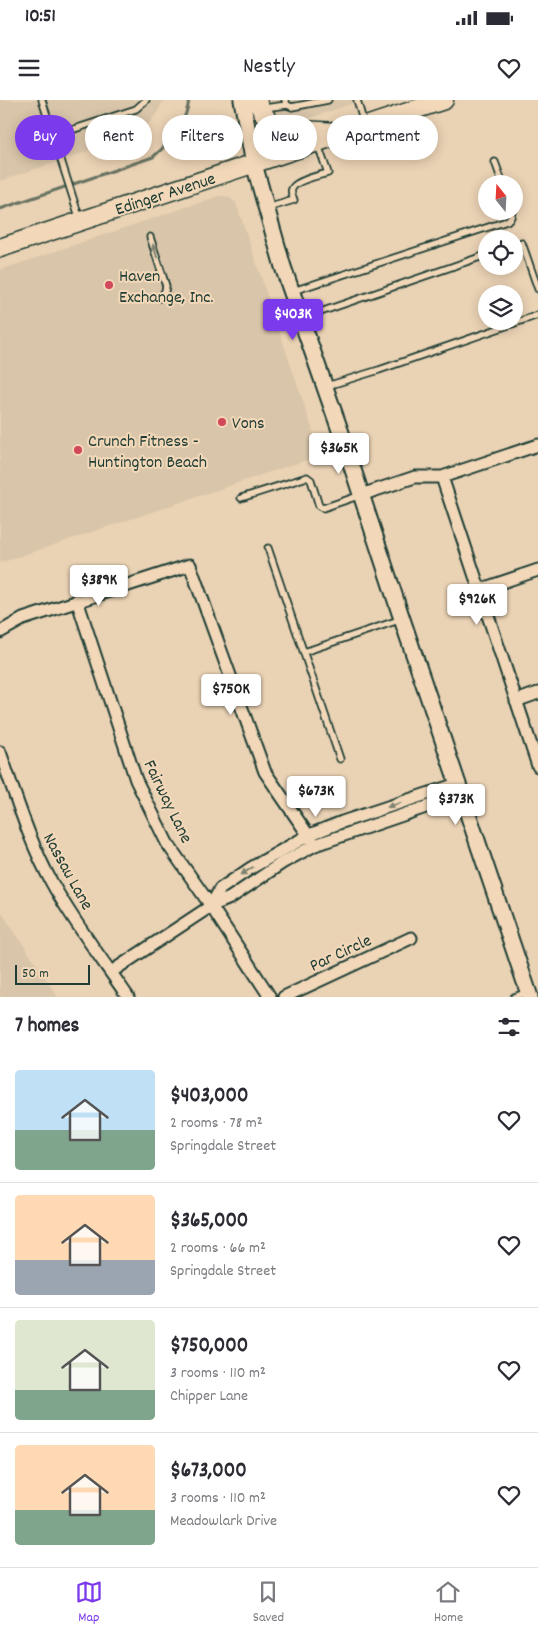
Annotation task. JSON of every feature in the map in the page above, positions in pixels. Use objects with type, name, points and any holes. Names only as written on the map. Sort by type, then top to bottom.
[{"type":"main road","points":[[242,100],[254,164],[283,267],[528,994]]},
{"type":"main road","name":"Edinger Avenue","points":[[400,115],[443,100]]},
{"type":"main road","points":[[258,104],[268,123],[282,133],[301,130],[327,132]]},
{"type":"main road","name":"Edinger Avenue","points":[[0,248],[78,214],[254,164],[327,139]]},
{"type":"street","points":[[361,495],[415,477],[442,477],[538,445]]},
{"type":"street","points":[[442,477],[538,766]]},
{"type":"street","points":[[0,632],[23,619],[190,564],[265,772],[312,840]]},
{"type":"street","points":[[480,590],[538,570]]},
{"type":"street","name":"Fairway Lane","points":[[77,600],[136,780],[167,843],[211,906],[270,997]]},
{"type":"street","points":[[516,701],[538,693]]},
{"type":"street","name":"Nassau Lane","points":[[1,759],[24,824],[43,867],[62,900],[128,997]]},
{"type":"street","points":[[111,972],[211,906],[230,898],[312,840],[342,822],[459,789]]},
{"type":"street","name":"Par Circle","points":[[284,997],[411,938]]},
{"type":"lane","points":[[42,100],[47,115]]},
{"type":"lane","points":[[75,129],[136,109],[146,100]]},
{"type":"lane","points":[[258,104],[286,103],[292,107],[328,100]]},
{"type":"lane","points":[[356,100],[361,115]]},
{"type":"lane","points":[[266,208],[294,200],[291,192],[292,187],[296,183],[328,173],[318,142]]},
{"type":"lane","points":[[60,160],[78,214]]},
{"type":"lane","points":[[495,162],[499,175]]},
{"type":"lane","points":[[292,291],[508,220]]},
{"type":"lane","points":[[150,237],[166,286],[160,298]]},
{"type":"lane","points":[[523,246],[538,289]]},
{"type":"lane","points":[[301,319],[478,258]]},
{"type":"lane","points":[[325,387],[538,316]]},
{"type":"lane","points":[[241,498],[307,477],[311,480],[319,506],[323,508],[361,495]]},
{"type":"lane","points":[[268,548],[340,759]]},
{"type":"lane","points":[[304,652],[402,619]]},
{"type":"shaded area","points":[[0,100],[163,100],[152,120],[152,115],[85,115],[85,152],[75,156],[75,115],[15,115],[15,160],[62,160],[0,181]]},
{"type":"shaded area","points":[[270,100],[364,100],[317,116],[275,115]]},
{"type":"shaded area","points":[[219,196],[229,197],[236,203],[321,455],[0,563],[0,270]]},
{"type":"shaded area","points":[[0,910],[58,997],[0,997]]},
{"type":"waterway","points":[[0,209],[153,157],[177,132],[185,117],[189,100]]},
{"type":"place","name":"Haven Exchange, Inc.","points":[[109,285]]},
{"type":"place","name":"Vons","points":[[222,422]]},
{"type":"place","name":"Crunch Fitness - Huntington Beach","points":[[78,450]]}]
